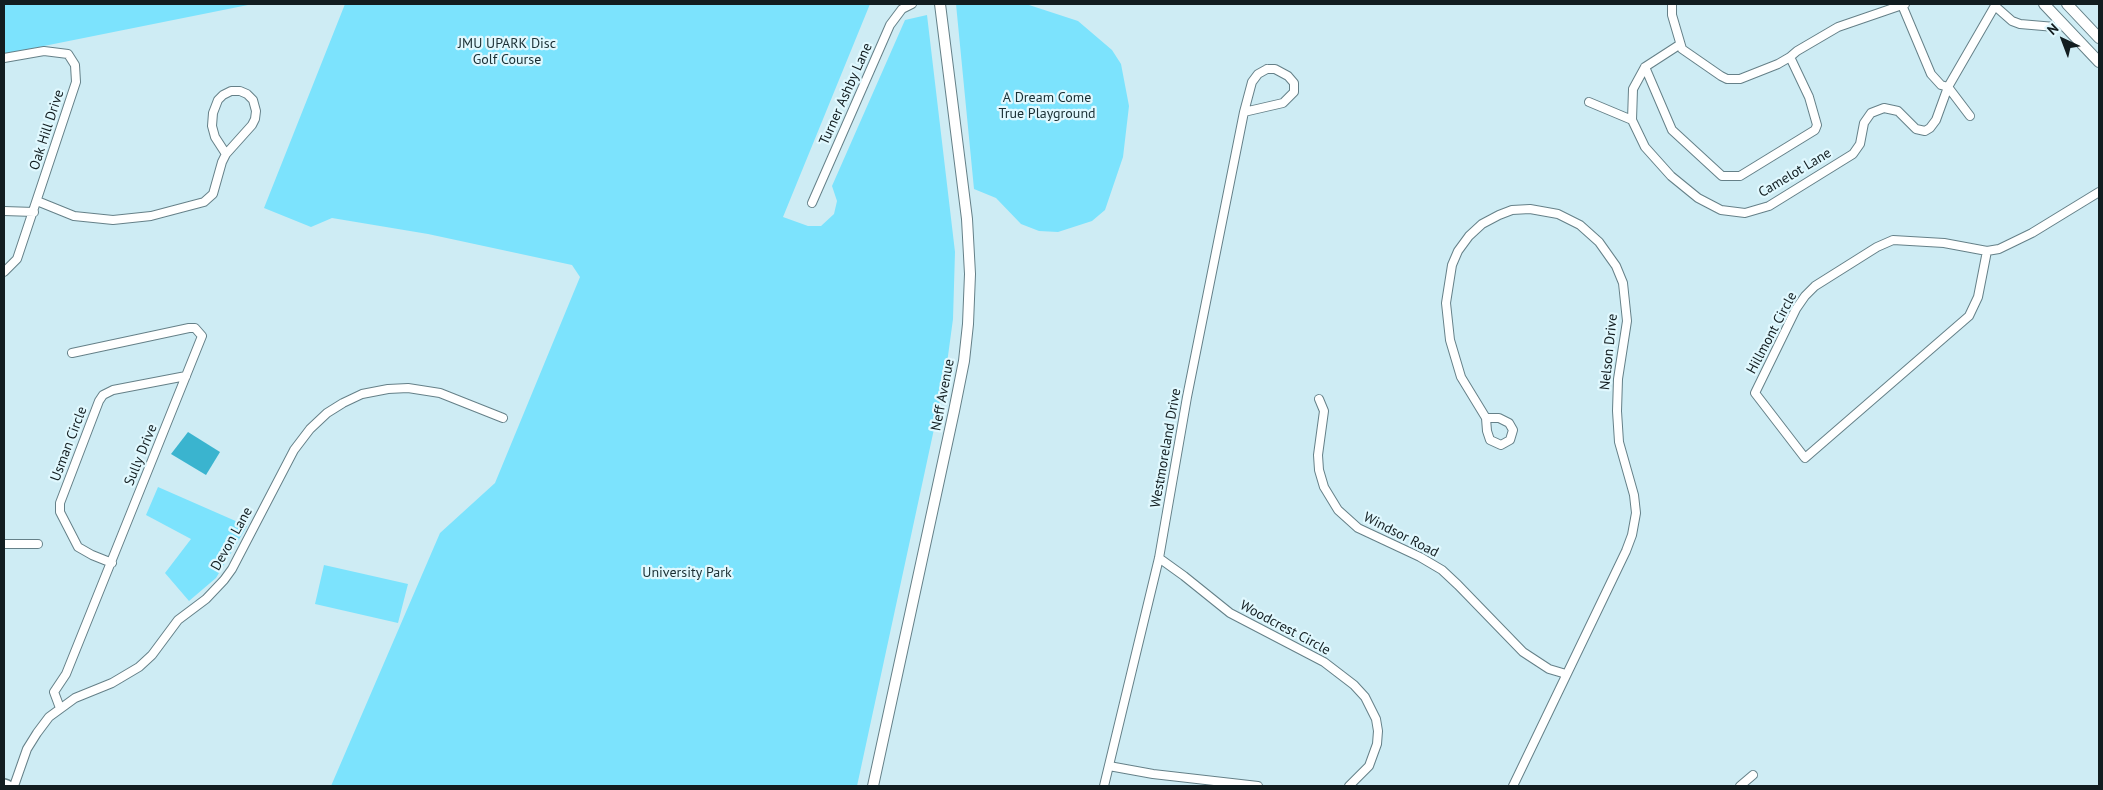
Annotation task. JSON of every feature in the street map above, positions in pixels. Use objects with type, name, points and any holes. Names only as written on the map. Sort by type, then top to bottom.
[{"type":"main road","name":"Neff Avenue","points":[[873,786],[954,411],[964,361],[968,324],[970,274],[967,219],[940,4]]},
{"type":"main road","points":[[2044,4],[2099,62]]},
{"type":"main road","points":[[2067,4],[2099,38]]},
{"type":"street","name":"Turner Ashby Lane","points":[[812,202],[890,25],[902,9],[912,4]]},
{"type":"street","points":[[1672,4],[1672,15],[1679,45],[1721,76],[1734,80],[1755,74],[1790,57],[1797,50],[1838,27],[1903,4],[1930,74],[1941,85],[1948,87],[1970,116]]},
{"type":"street","points":[[1996,5],[2012,21],[2020,24],[2055,27]]},
{"type":"street","name":"Camelot Lane","points":[[1679,45],[1645,67],[1633,89],[1632,120],[1645,147],[1678,182],[1698,198],[1721,210],[1745,213],[1769,206],[1853,154],[1860,144],[1864,123],[1871,113],[1884,108],[1898,112],[1916,129],[1925,131],[1936,120],[1948,87],[1996,5]]},
{"type":"street","name":"Oak Hill Drive","points":[[4,58],[44,51],[68,54],[75,65],[76,82],[17,258],[4,272]]},
{"type":"street","points":[[1645,67],[1672,130],[1722,176],[1740,176],[1816,130],[1817,125],[1809,97],[1790,57]]},
{"type":"street","name":"Westmoreland Drive","points":[[1104,786],[1159,558],[1187,397],[1244,112],[1249,88],[1260,72],[1267,69],[1284,73],[1293,80],[1294,92],[1285,102],[1244,112]]},
{"type":"street","points":[[37,201],[74,216],[113,220],[140,218],[204,202],[213,194],[226,154],[252,125],[255,116],[253,100],[247,94],[240,91],[231,91],[223,95],[218,100],[213,113],[212,126],[215,137],[226,154]]},
{"type":"street","points":[[1589,102],[1632,120]]},
{"type":"street","name":"Hillmont Circle","points":[[1987,251],[1978,297],[1969,316],[1805,458],[1755,393],[1805,296],[1815,286],[1893,240],[1944,243],[1987,251],[2015,242],[2099,192]]},
{"type":"street","name":"Nelson Drive","points":[[1486,418],[1461,377],[1450,340],[1446,303],[1452,265],[1458,251],[1469,236],[1482,224],[1498,214],[1512,210],[1530,209],[1558,214],[1580,225],[1600,242],[1616,266],[1623,283],[1627,321],[1618,379],[1616,411],[1619,442],[1636,506],[1634,529],[1628,546],[1513,786]]},
{"type":"street","points":[[4,211],[34,212]]},
{"type":"street","name":"Sully Drive","points":[[60,708],[54,692],[66,674],[202,336],[195,328],[72,353]]},
{"type":"street","name":"Usman Circle","points":[[112,562],[92,555],[78,547],[63,522],[60,512],[60,503],[99,401],[103,395],[113,390],[186,376]]},
{"type":"street","name":"Devon Lane","points":[[14,786],[33,738],[49,717],[82,694],[124,677],[138,667],[152,655],[178,620],[219,586],[232,570],[294,450],[310,429],[338,406],[356,396],[378,390],[413,388],[440,393],[503,418]]},
{"type":"street","name":"Windsor Road","points":[[1319,398],[1324,411],[1318,465],[1324,487],[1338,510],[1363,531],[1420,557],[1442,570],[1523,652],[1549,669],[1566,674]]},
{"type":"street","points":[[4,544],[38,544]]},
{"type":"street","name":"Woodcrest Circle","points":[[1159,558],[1236,617],[1330,666],[1354,685],[1365,697],[1376,719],[1378,731],[1376,744],[1369,766],[1349,786]]},
{"type":"street","points":[[1109,766],[1153,774],[1258,786]]},
{"type":"street","points":[[1740,786],[1753,775]]},
{"type":"green space","points":[[4,4],[253,4],[4,54]]},
{"type":"green space","name":"University Park","points":[[345,4],[870,4],[783,217],[808,226],[821,226],[834,214],[837,201],[832,186],[905,20],[927,15],[955,252],[953,319],[945,378],[857,786],[331,786],[440,533],[495,483],[580,277],[572,265],[428,234],[332,218],[311,227],[264,208]]},
{"type":"green space","name":"A Dream Come True Playground","points":[[956,4],[1026,4],[1078,21],[1112,50],[1121,64],[1129,106],[1123,157],[1105,210],[1092,221],[1058,232],[1039,231],[1021,224],[996,198],[974,189]]},
{"type":"green space","points":[[158,487],[247,526],[216,578],[189,601],[165,573],[191,539],[146,515]]},
{"type":"green space","points":[[324,565],[408,584],[398,623],[315,604]]},
{"type":"shaded area","points":[[188,432],[220,452],[206,475],[171,454]]},
{"type":"park label","name":"JMU UPARK Disc Golf Course","points":[[507,52]]}]
